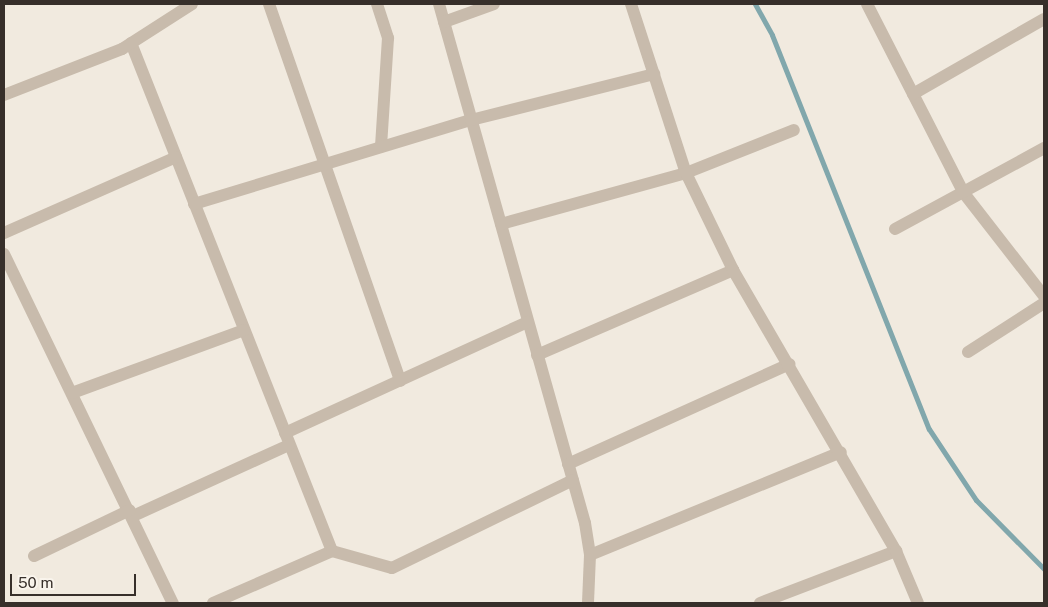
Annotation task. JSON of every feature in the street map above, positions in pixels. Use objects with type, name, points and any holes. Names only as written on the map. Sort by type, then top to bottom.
[{"type":"street","points":[[4,95],[131,43],[192,4]]},
{"type":"street","points":[[269,4],[400,381]]},
{"type":"street","points":[[377,4],[388,38],[381,148]]},
{"type":"street","points":[[439,4],[573,480],[590,555],[588,603]]},
{"type":"street","points":[[444,22],[494,4]]},
{"type":"street","points":[[631,4],[686,173],[733,270],[842,452],[896,551],[918,603]]},
{"type":"street","points":[[867,4],[963,192],[1044,296]]},
{"type":"street","points":[[913,94],[1044,19]]},
{"type":"street","points":[[131,43],[332,551]]},
{"type":"street","points":[[194,204],[472,120],[654,74]]},
{"type":"street","points":[[501,224],[686,173],[794,130]]},
{"type":"street","points":[[895,229],[1044,148]]},
{"type":"street","points":[[4,234],[176,157]]},
{"type":"street","points":[[4,254],[173,603]]},
{"type":"street","points":[[538,355],[733,270]]},
{"type":"street","points":[[968,352],[1044,303]]},
{"type":"street","points":[[34,556],[131,513],[287,439],[400,381],[528,322]]},
{"type":"street","points":[[72,394],[244,330]]},
{"type":"street","points":[[568,464],[789,364]]},
{"type":"street","points":[[590,555],[842,452]]},
{"type":"street","points":[[213,603],[332,551],[392,568],[573,480]]},
{"type":"street","points":[[760,603],[896,551]]},
{"type":"waterway","points":[[755,4],[772,35],[929,429],[976,500],[1044,569]]}]
